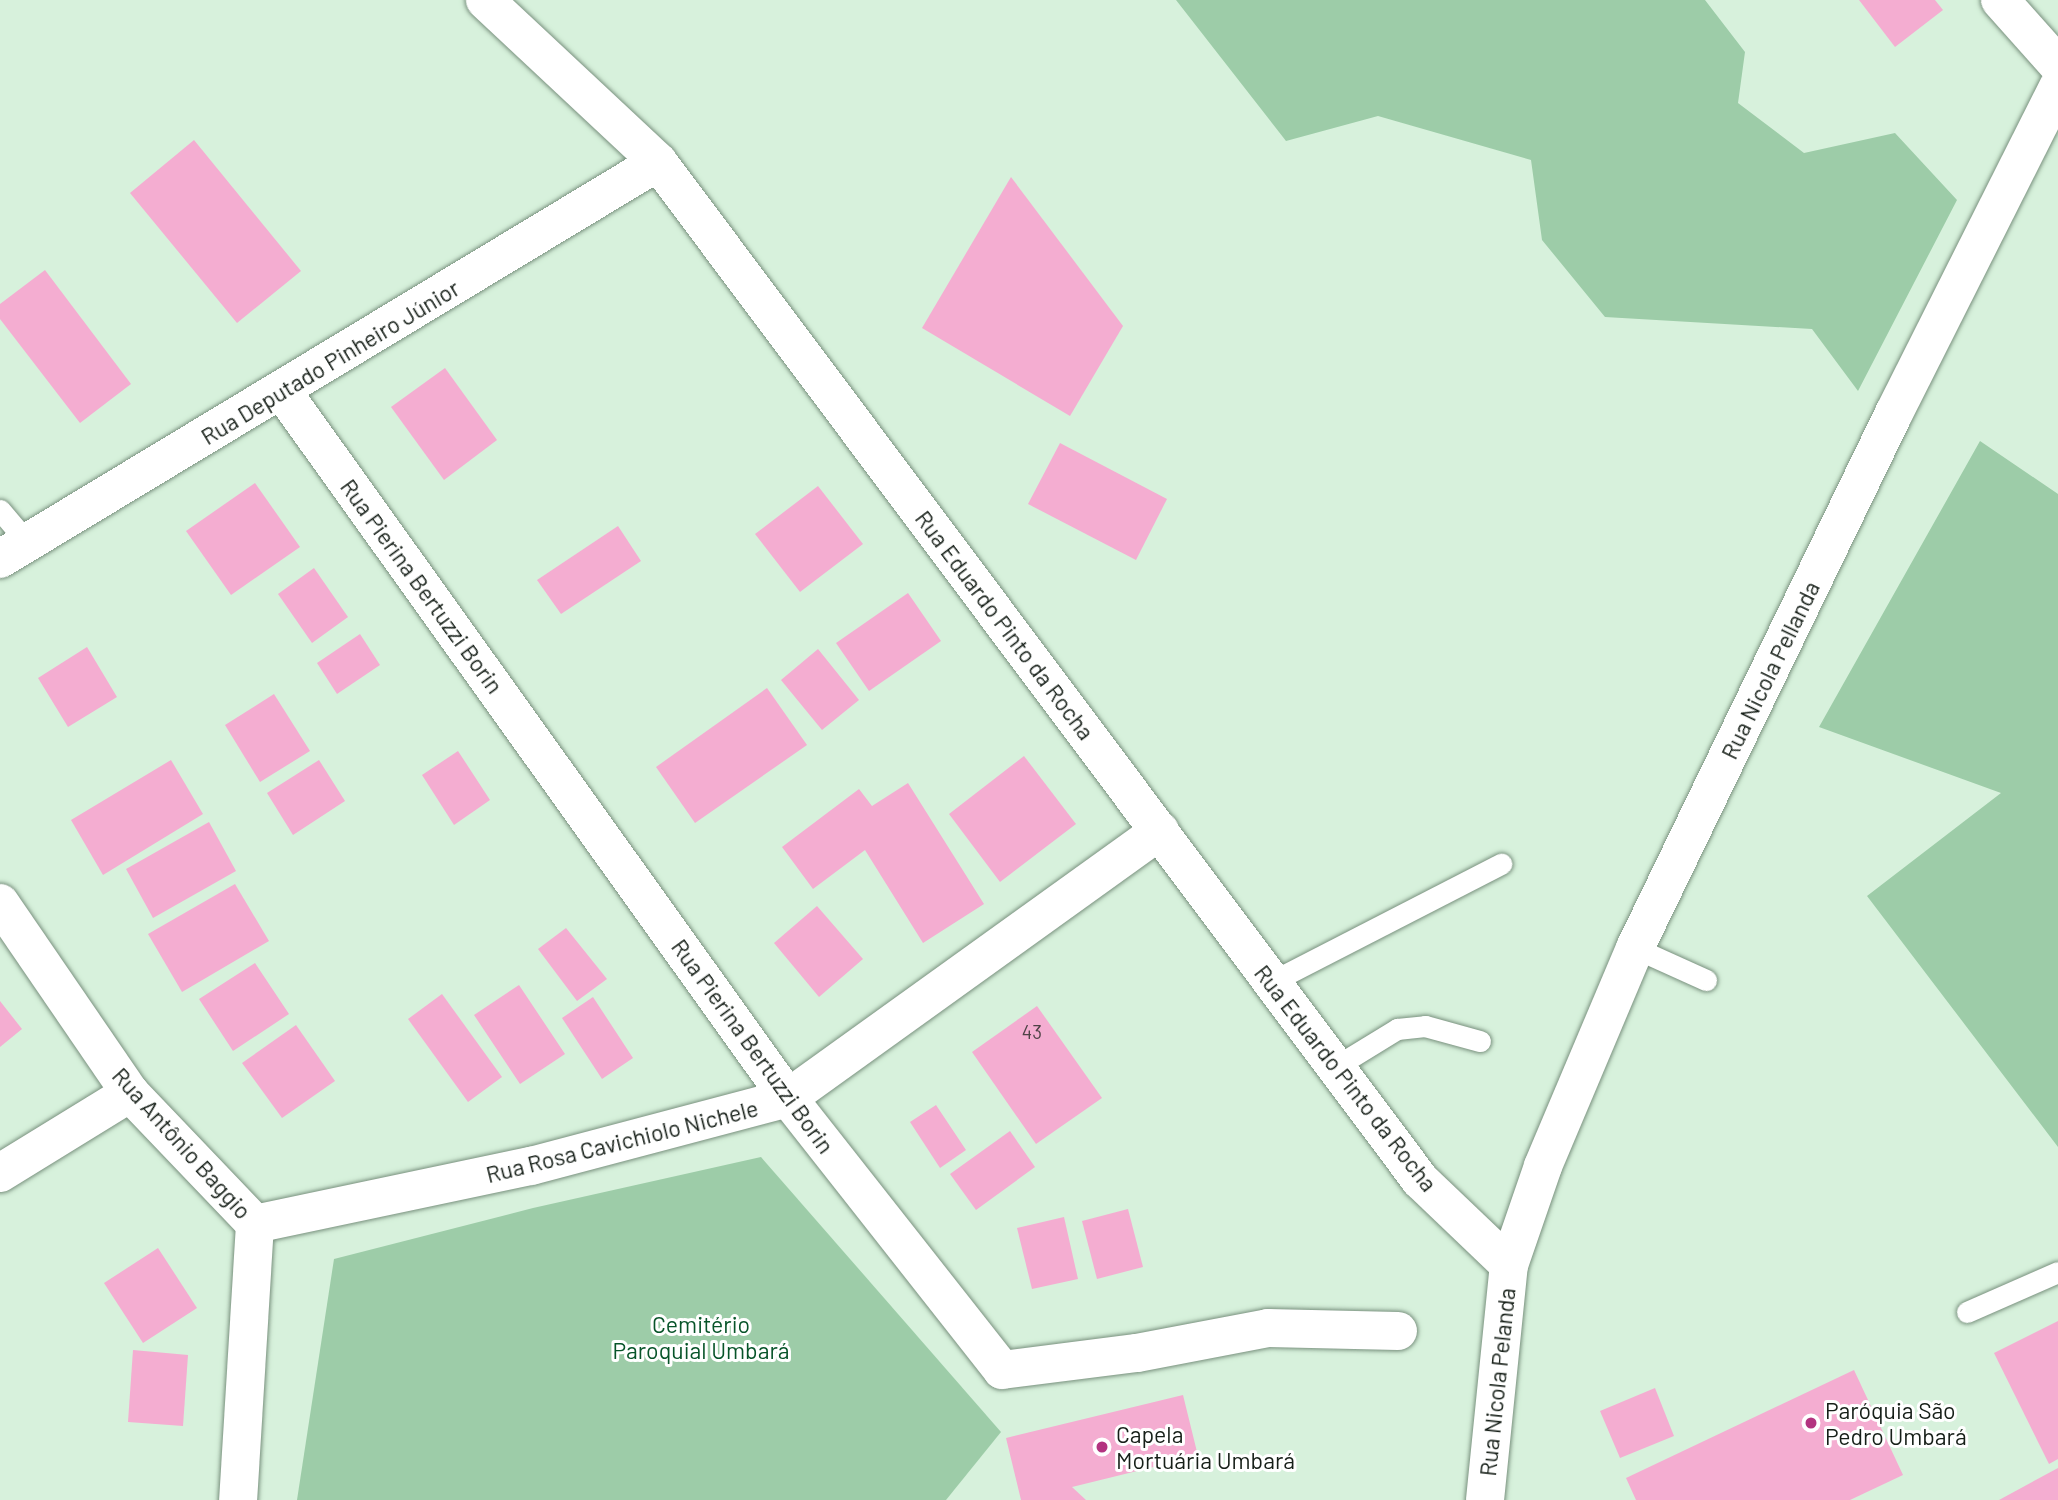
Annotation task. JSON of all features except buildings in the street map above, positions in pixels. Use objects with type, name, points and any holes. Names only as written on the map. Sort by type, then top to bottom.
[{"type":"street","name":"Rua Eduardo Pinto da Rocha","points":[[485,0],[658,162],[1420,1180],[1509,1265]]},
{"type":"street","points":[[2000,0],[2058,65]]},
{"type":"street","name":"Rua Nicola Pellanda","points":[[1509,1265],[1543,1166],[1635,948],[1888,425],[2058,87]]},
{"type":"street","name":"Rua Deputado Pinheiro Júnior","points":[[14,551],[658,162]]},
{"type":"street","name":"Rua Pierina Bertuzzi Borin","points":[[282,391],[788,1098],[1003,1370],[1137,1353],[1268,1328],[1398,1331]]},
{"type":"street","name":"Rua Rosa Cavichiolo Nichele","points":[[255,1224],[531,1166],[788,1098],[1160,831]]},
{"type":"street","name":"Rua Antônio Baggio","points":[[0,903],[130,1093],[255,1224],[238,1500]]},
{"type":"street","points":[[0,1173],[130,1093]]},
{"type":"street","name":"Rua Nicola Pelanda","points":[[1485,1500],[1509,1265]]},
{"type":"lane","points":[[0,510],[14,551]]},
{"type":"lane","points":[[1271,982],[1501,864]]},
{"type":"lane","points":[[1635,948],[1706,980]]},
{"type":"lane","points":[[1335,1067],[1397,1028],[1425,1026],[1480,1041]]},
{"type":"lane","points":[[1967,1312],[2058,1272]]},
{"type":"green space","points":[[1176,0],[1705,0],[1745,52],[1738,103],[1804,153],[1895,133],[1957,200],[1858,391],[1812,329],[1605,317],[1542,240],[1531,160],[1378,116],[1286,141]]},
{"type":"green space","points":[[1980,441],[2058,494],[2058,1147],[1867,896],[2001,793],[1819,727]]},
{"type":"green space","name":"Cemitério Paroquial Umbará","points":[[761,1157],[1001,1432],[946,1500],[297,1500],[334,1259],[533,1208]]},
{"type":"place","name":"Paróquia São Pedro Umbará","points":[[1811,1423]]},
{"type":"place","name":"Capela Mortuária Umbará","points":[[1102,1447]]}]
